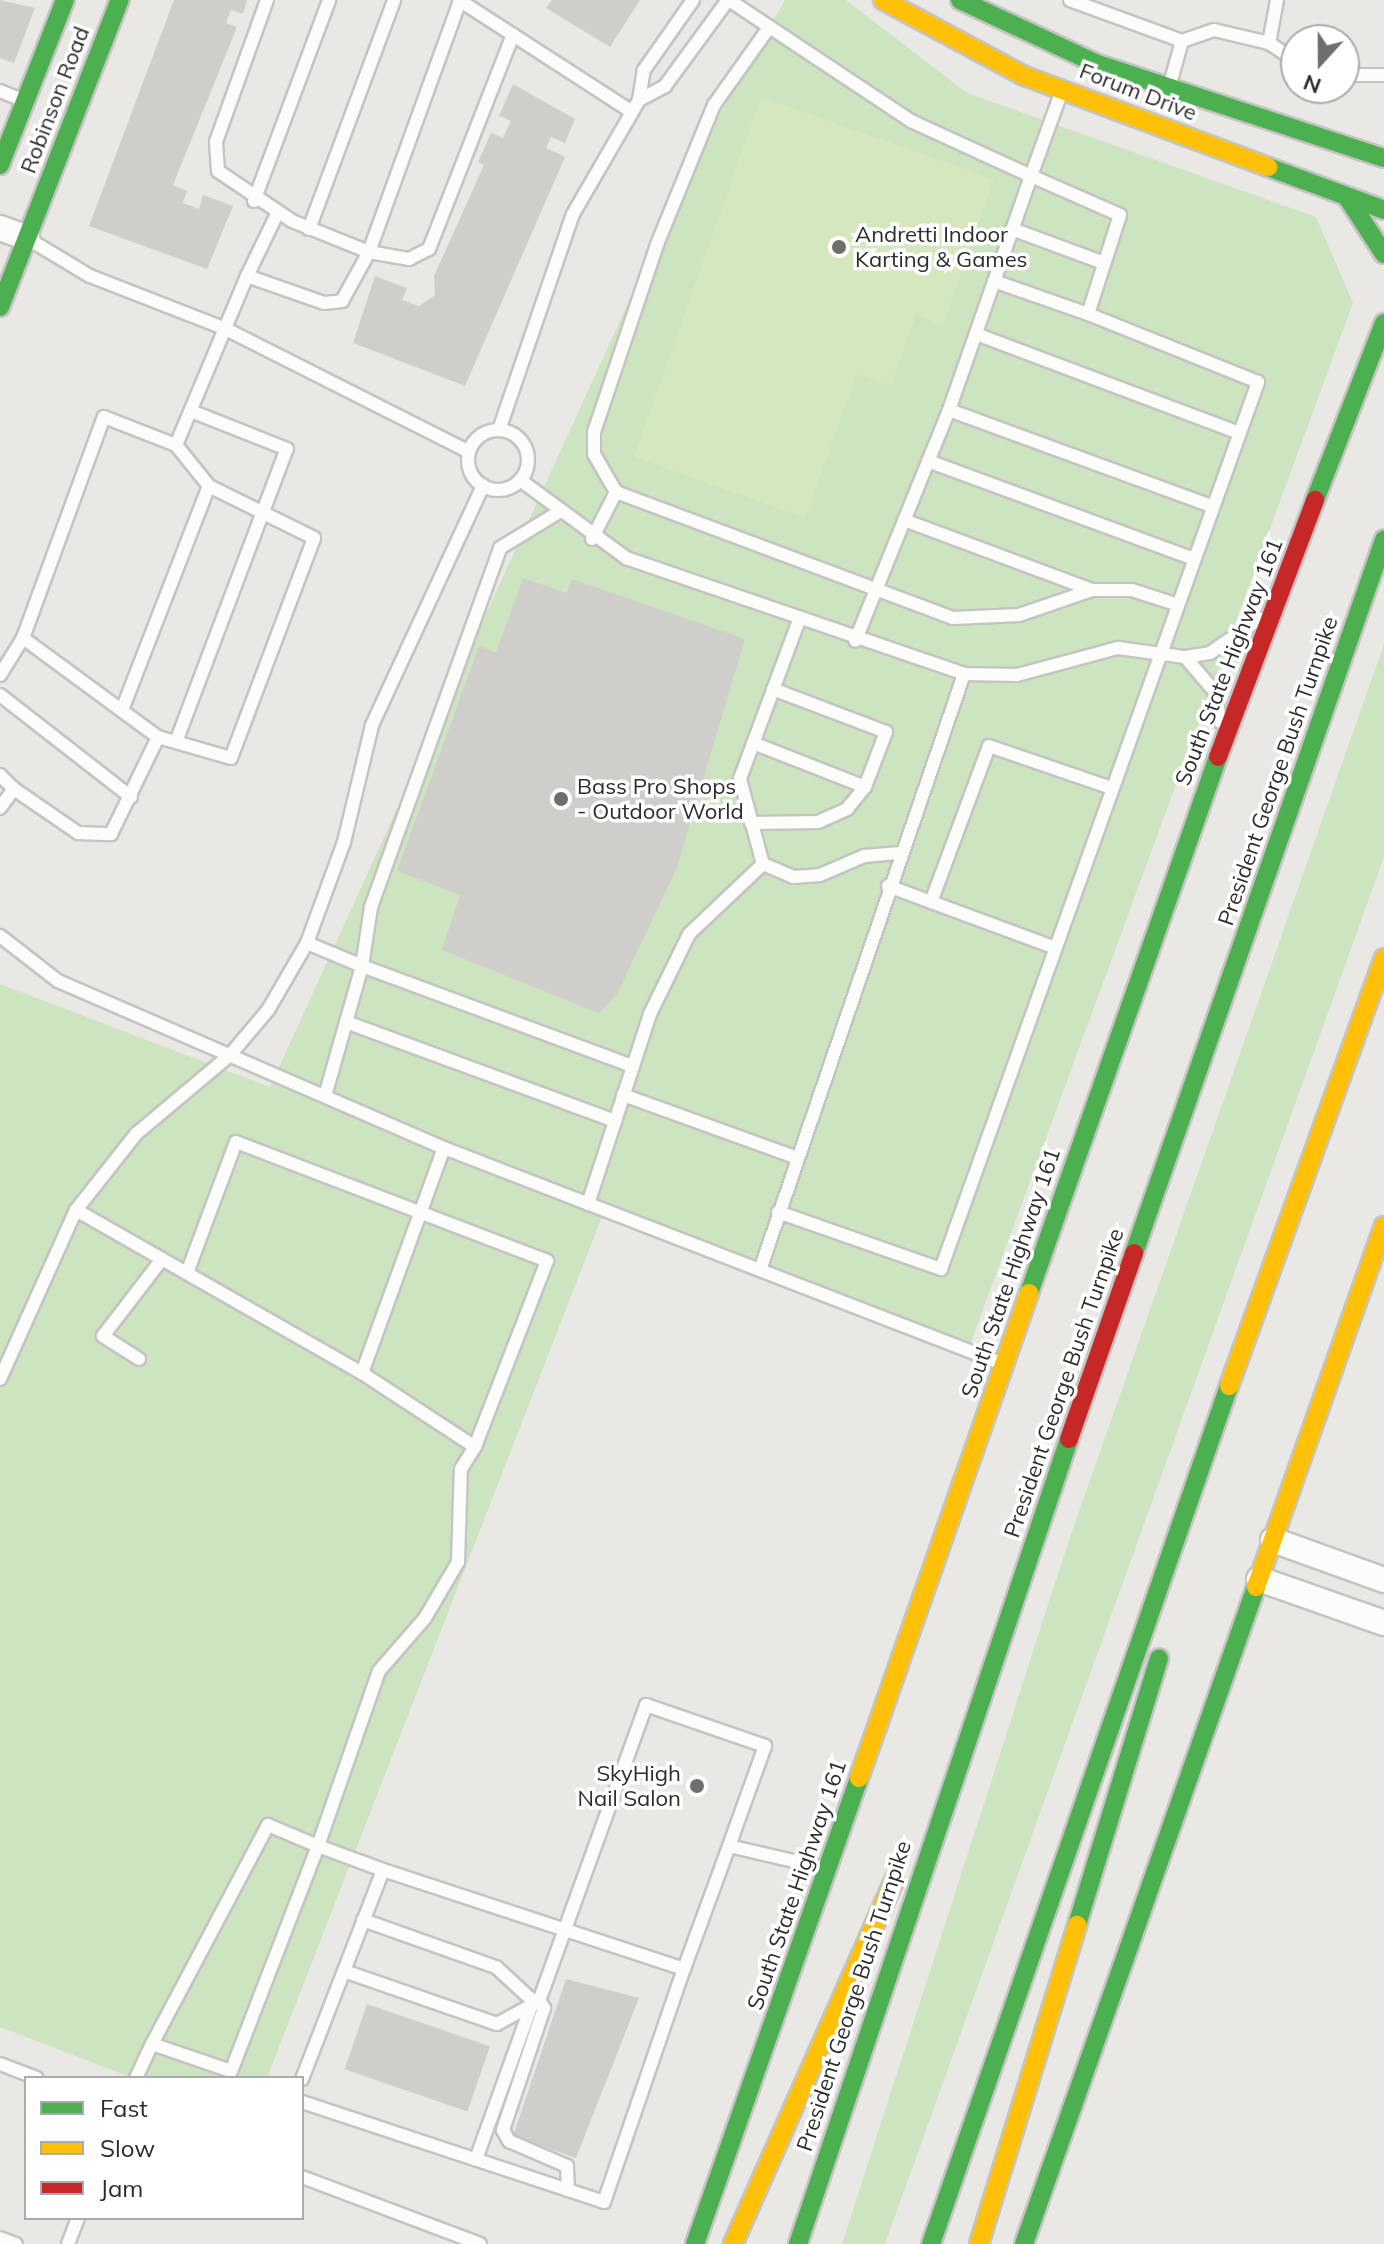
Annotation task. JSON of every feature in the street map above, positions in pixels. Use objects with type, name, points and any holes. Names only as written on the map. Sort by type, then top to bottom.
[{"type":"main road","points":[[0,165],[65,0]]},
{"type":"main road","name":"Robinson Road","points":[[0,307],[120,0]]},
{"type":"main road","name":"Forum Drive","points":[[883,0],[1062,90],[1384,210]]},
{"type":"main road","name":"Forum Drive","points":[[960,0],[1049,45],[1384,158]]},
{"type":"main road","points":[[1360,150],[1384,147]]},
{"type":"main road","points":[[1347,197],[1384,254]]},
{"type":"main road","name":"South State Highway 161","points":[[695,2244],[1223,740],[1382,330]]},
{"type":"main road","name":"President George Bush Turnpike","points":[[798,2244],[967,1731],[1384,540]]},
{"type":"main road","points":[[931,2244],[1121,1687],[1214,1442],[1384,958]]},
{"type":"main road","points":[[1024,2244],[1384,1226]]},
{"type":"main road","points":[[979,2244],[1150,1696],[1214,1442]]},
{"type":"main road","points":[[733,2244],[850,1971],[967,1731]]},
{"type":"street","points":[[0,228],[27,238]]},
{"type":"street","points":[[1273,1540],[1384,1580]]},
{"type":"street","points":[[1347,1610],[1360,1572]]},
{"type":"street","points":[[1259,1579],[1384,1623]]},
{"type":"lane","points":[[267,0],[213,160],[254,201],[277,214],[369,252],[409,259],[429,249],[513,35]]},
{"type":"lane","points":[[254,201],[329,0]]},
{"type":"lane","points":[[309,229],[394,0]]},
{"type":"lane","points":[[499,430],[573,214],[636,106],[644,70],[693,0]]},
{"type":"lane","points":[[636,106],[665,86],[728,0],[911,121],[1120,215],[1088,314]]},
{"type":"lane","points":[[1070,0],[1182,41],[1214,30],[1269,43],[1280,50]]},
{"type":"lane","points":[[1269,43],[1277,0]]},
{"type":"lane","points":[[247,276],[333,305],[349,294],[369,252],[459,1],[636,106]]},
{"type":"lane","points":[[768,29],[714,105],[685,162],[620,352],[594,432],[594,454],[616,492],[953,618],[984,621],[1092,590],[1132,590],[1175,604]]},
{"type":"lane","points":[[1170,87],[1182,41]]},
{"type":"lane","points":[[1360,75],[1384,75]]},
{"type":"lane","points":[[855,641],[949,410],[1062,90]]},
{"type":"lane","points":[[0,91],[25,101]]},
{"type":"lane","points":[[176,445],[247,276],[277,214]]},
{"type":"lane","points":[[1012,229],[1104,263]]},
{"type":"lane","points":[[27,238],[90,276],[226,329],[469,452]]},
{"type":"lane","points":[[778,1212],[941,1269],[1109,787],[1258,382],[1088,314],[994,281]]},
{"type":"lane","points":[[976,334],[1239,433]]},
{"type":"lane","points":[[949,410],[1211,506]]},
{"type":"lane","points":[[176,742],[287,449],[191,411]]},
{"type":"lane","points":[[0,675],[23,638],[104,417],[176,445],[209,486],[262,516],[314,538],[231,758],[158,737],[23,638]]},
{"type":"lane","points":[[499,430],[523,444],[527,463],[520,480],[503,489],[483,486],[470,472],[469,452],[480,436],[499,430]]},
{"type":"lane","points":[[928,461],[1192,558]]},
{"type":"lane","points":[[520,480],[592,539],[855,641],[964,674],[1017,675],[1118,648],[1185,657],[1233,642],[1274,606]]},
{"type":"lane","points":[[122,710],[209,486]]},
{"type":"lane","points":[[0,1379],[76,1210],[136,1134],[230,1055],[268,1010],[307,943],[344,842],[372,725],[483,486]]},
{"type":"lane","points":[[592,539],[616,492]]},
{"type":"lane","points":[[325,1096],[362,966],[371,907],[500,548],[559,512]]},
{"type":"lane","points":[[904,520],[1092,590]]},
{"type":"lane","points":[[763,864],[740,779],[799,620]]},
{"type":"lane","points":[[1185,657],[1216,693],[1223,740]]},
{"type":"lane","points":[[760,1270],[795,1157],[964,674]]},
{"type":"lane","points":[[751,823],[818,822],[847,809],[865,787],[886,732],[773,689]]},
{"type":"lane","points":[[0,695],[131,797]]},
{"type":"lane","points":[[0,775],[14,789],[94,838],[111,834],[158,737]]},
{"type":"lane","points":[[753,743],[865,787]]},
{"type":"lane","points":[[931,902],[989,746],[1109,787]]},
{"type":"lane","points":[[0,808],[14,789]]},
{"type":"lane","points":[[763,864],[793,877],[820,875],[864,856],[900,853]]},
{"type":"lane","points":[[588,1204],[633,1066],[689,934],[763,864]]},
{"type":"lane","points":[[888,886],[1053,947]]},
{"type":"lane","points":[[0,936],[58,981],[444,1148],[1005,1364]]},
{"type":"lane","points":[[307,943],[633,1066]]},
{"type":"lane","points":[[346,1022],[615,1121]]},
{"type":"lane","points":[[623,1095],[795,1157]]},
{"type":"lane","points":[[152,2044],[231,2071],[318,1846],[379,1671],[425,1618],[458,1562],[461,1469],[475,1447],[547,1261],[236,1142],[187,1273]]},
{"type":"lane","points":[[362,1373],[444,1148]]},
{"type":"lane","points":[[76,1210],[362,1373],[475,1447]]},
{"type":"lane","points":[[139,1359],[103,1336],[162,1259]]},
{"type":"lane","points":[[304,2103],[604,2202],[765,1746],[646,1705],[567,1930],[536,2001],[476,2159]]},
{"type":"lane","points":[[137,2076],[268,1825],[383,1870],[684,1969]]},
{"type":"lane","points":[[729,1846],[828,1869]]},
{"type":"lane","points":[[303,2076],[383,1870]]},
{"type":"lane","points":[[363,1920],[496,1967],[544,2008],[503,2130],[509,2141],[567,2166],[568,2190]]},
{"type":"lane","points":[[344,1971],[497,2024],[536,2001]]},
{"type":"lane","points":[[0,2064],[31,2076]]},
{"type":"lane","points":[[304,2178],[480,2244]]},
{"type":"lane","points":[[68,2244],[77,2220]]},
{"type":"lane","points":[[0,2238],[16,2244]]},
{"type":"green space","points":[[785,0],[846,0],[967,93],[1316,217],[1353,303],[967,1353],[603,1214],[268,2076],[128,2076],[0,2027],[0,984],[270,1087],[692,163]]},
{"type":"green space","name":"Andretti Indoor Karting & Games","points":[[761,97],[994,179],[943,325],[916,315],[891,386],[857,374],[805,518],[634,457]]},
{"type":"green space","points":[[1384,644],[1384,857],[885,2244],[842,2244],[1069,1540]]},
{"type":"building","points":[[0,0],[35,8],[14,63],[0,58]]},
{"type":"building","points":[[174,0],[247,0],[243,14],[231,10],[226,23],[237,27],[173,185],[187,191],[183,203],[199,209],[203,195],[233,206],[207,269],[89,226]]},
{"type":"building","points":[[552,0],[640,0],[610,47],[546,8]]},
{"type":"building","points":[[513,84],[575,119],[565,143],[551,137],[546,148],[565,157],[465,386],[353,343],[375,276],[407,288],[402,300],[419,306],[435,295],[434,276],[484,165],[478,162],[491,133],[503,138],[511,121],[499,116]]},
{"type":"building","name":"Bass Pro Shops - Outdoor World","points":[[523,578],[567,593],[572,579],[745,639],[676,870],[617,994],[599,1013],[442,950],[460,895],[397,871],[479,646],[496,653]]},
{"type":"building","points":[[566,1979],[639,1998],[576,2158],[513,2136]]},
{"type":"building","points":[[367,2004],[490,2046],[467,2112],[345,2069]]},
{"type":"traffic: fast","points":[[0,165],[65,0]]},
{"type":"traffic: fast","points":[[0,307],[120,0]]},
{"type":"traffic: fast","points":[[960,0],[1095,63],[1384,158]]},
{"type":"traffic: fast","points":[[1268,167],[1384,210]]},
{"type":"traffic: fast","points":[[1347,197],[1384,254]]},
{"type":"traffic: fast","points":[[1315,500],[1384,323]]},
{"type":"traffic: fast","points":[[1134,1253],[1384,540]]},
{"type":"traffic: fast","points":[[1029,1293],[1218,757]]},
{"type":"traffic: fast","points":[[931,2244],[1229,1386]]},
{"type":"traffic: fast","points":[[798,2244],[1069,1439]]},
{"type":"traffic: fast","points":[[1024,2244],[1256,1587]]},
{"type":"traffic: fast","points":[[1077,1925],[1159,1658]]},
{"type":"traffic: fast","points":[[695,2244],[859,1778]]},
{"type":"traffic: slow","points":[[883,0],[1022,75],[1268,167]]},
{"type":"traffic: slow","points":[[1229,1386],[1384,958]]},
{"type":"traffic: slow","points":[[1256,1587],[1384,1226]]},
{"type":"traffic: slow","points":[[859,1778],[1029,1293]]},
{"type":"traffic: slow","points":[[733,2244],[894,1880]]},
{"type":"traffic: slow","points":[[979,2244],[1077,1925]]},
{"type":"traffic: jam","points":[[1218,757],[1315,500]]},
{"type":"traffic: jam","points":[[1069,1439],[1134,1253]]},
{"type":"place","name":"Andretti Indoor Karting & Games","points":[[839,247]]},
{"type":"place","name":"Bass Pro Shops - Outdoor World","points":[[561,799]]},
{"type":"place","name":"SkyHigh Nail Salon","points":[[697,1786]]}]
